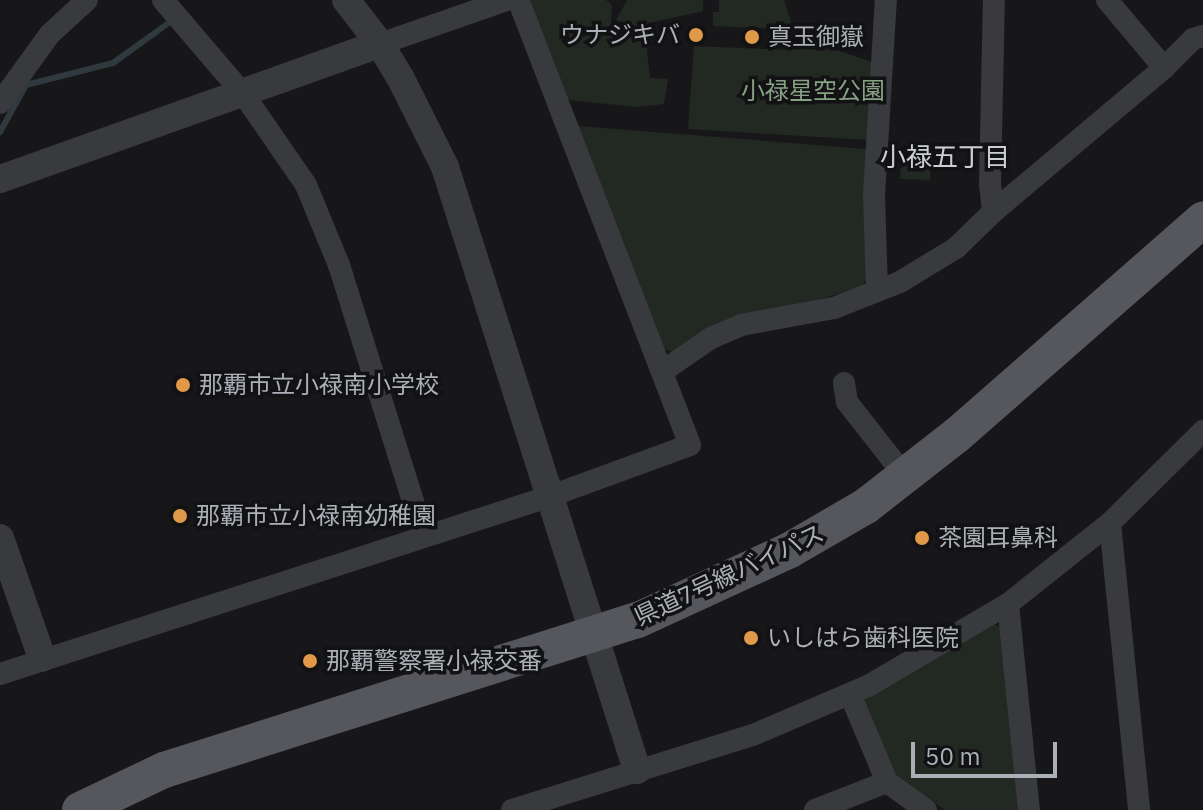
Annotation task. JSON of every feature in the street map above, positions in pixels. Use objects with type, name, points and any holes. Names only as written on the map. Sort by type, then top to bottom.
[{"type":"main road","name":"県道7号線バイパス","points":[[80,810],[164,770],[592,635],[681,602],[762,565],[866,506],[905,476],[993,405],[1203,220]]},
{"type":"street","points":[[0,103],[50,34],[87,0]]},
{"type":"street","points":[[163,0],[244,95],[306,185],[324,225],[424,536]]},
{"type":"street","points":[[346,0],[380,44],[421,113],[445,167],[637,770]]},
{"type":"street","points":[[0,179],[506,0]]},
{"type":"street","points":[[0,674],[548,497],[690,445],[518,0]]},
{"type":"street","points":[[877,291],[874,194],[886,0]]},
{"type":"street","points":[[993,212],[990,185],[994,0]]},
{"type":"street","points":[[1107,0],[1164,68]]},
{"type":"street","points":[[663,371],[711,338],[741,325],[834,308],[877,291],[956,248],[993,212],[1164,68],[1193,39],[1203,36]]},
{"type":"street","points":[[844,383],[847,402],[905,476]]},
{"type":"street","points":[[521,809],[753,735],[850,694],[1008,604],[1110,523],[1203,431]]},
{"type":"street","points":[[1110,523],[1139,810]]},
{"type":"street","points":[[0,538],[42,658]]},
{"type":"street","points":[[1008,604],[1029,810]]},
{"type":"street","points":[[850,694],[887,782],[926,810]]},
{"type":"street","points":[[815,810],[887,782]]},
{"type":"green space","points":[[531,0],[606,0],[612,5],[610,35],[645,32],[650,78],[668,79],[664,104],[637,107],[568,100],[528,4]]},
{"type":"green space","points":[[627,0],[703,0],[703,11],[636,26],[616,20]]},
{"type":"green space","points":[[719,0],[784,0],[792,25],[785,29],[713,26],[713,12],[719,12]]},
{"type":"green space","name":"小禄星空公園","points":[[800,38],[872,62],[867,140],[688,129],[694,46],[791,50]]},
{"type":"green space","points":[[578,126],[866,149],[867,279],[861,287],[801,305],[742,315],[699,333],[673,352],[664,349]]},
{"type":"green space","points":[[901,156],[931,157],[930,180],[900,179]]},
{"type":"green space","points":[[994,624],[1001,628],[1018,810],[945,810],[890,772],[861,700]]},
{"type":"waterway","points":[[0,132],[26,85],[113,63],[170,22]]},
{"type":"place","name":"ウナジキバ","points":[[696,35]]},
{"type":"place","name":"真玉御嶽","points":[[752,37]]},
{"type":"place","name":"那覇市立小禄南小学校","points":[[183,385]]},
{"type":"place","name":"那覇市立小禄南幼稚園","points":[[180,516]]},
{"type":"place","name":"茶園耳鼻科","points":[[922,538]]},
{"type":"place","name":"いしはら歯科医院","points":[[751,638]]},
{"type":"place","name":"那覇警察署小禄交番","points":[[310,661]]},
{"type":"district","name":"小禄五丁目","points":[[945,157]]}]
